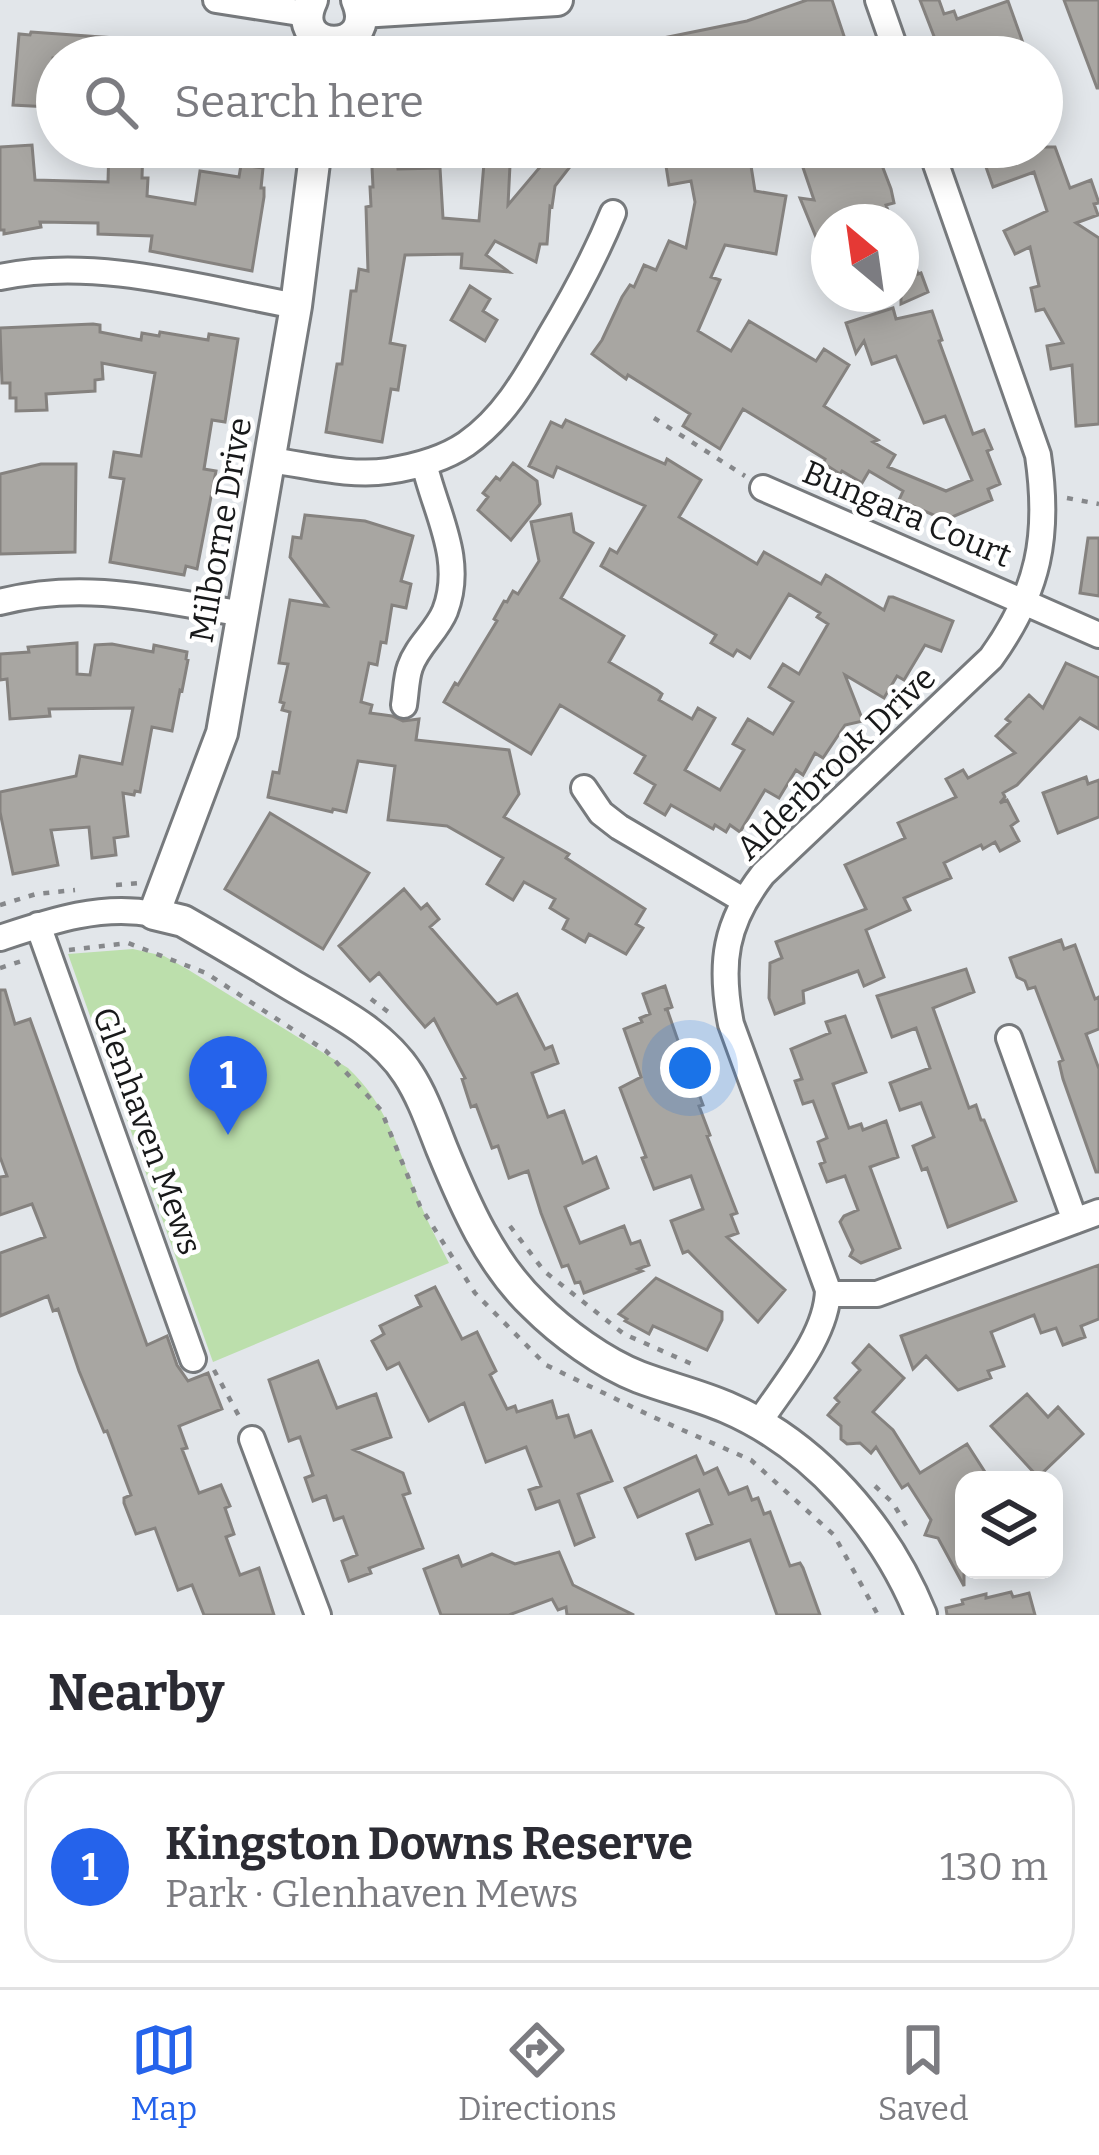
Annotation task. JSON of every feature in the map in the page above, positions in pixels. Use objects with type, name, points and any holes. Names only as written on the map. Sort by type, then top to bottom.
[{"type":"street","points":[[216,0],[309,7],[308,22],[317,36]]},
{"type":"street","points":[[351,36],[361,20],[359,6],[557,0]]},
{"type":"street","points":[[878,0],[891,36]]},
{"type":"street","name":"Milborne Drive","points":[[154,914],[222,734],[296,306],[313,168]]},
{"type":"street","name":"Alderbrook Drive","points":[[828,1294],[731,1024],[724,960],[731,929],[743,900],[789,848],[992,658],[1025,601],[1038,567],[1043,531],[1037,455],[937,168]]},
{"type":"street","points":[[270,460],[348,472],[384,472],[424,463],[464,446],[500,415],[526,379],[593,263],[613,213]]},
{"type":"street","points":[[0,277],[78,269],[296,306]]},
{"type":"street","points":[[404,705],[410,667],[445,613],[453,577],[449,541],[430,494],[424,463]]},
{"type":"street","name":"Bungara Court","points":[[764,488],[1099,635]]},
{"type":"street","points":[[0,602],[68,590],[107,591],[243,614]]},
{"type":"street","points":[[584,788],[601,814],[619,827],[743,900]]},
{"type":"street","points":[[0,938],[56,919],[106,910],[154,914],[183,921],[352,1021],[407,1072],[473,1219],[508,1276],[535,1306],[635,1376],[729,1408],[808,1460],[846,1495],[893,1556],[921,1615]]},
{"type":"street","name":"Glenhaven Mews","points":[[38,925],[189,1348]]},
{"type":"street","points":[[758,1424],[818,1333],[828,1294],[877,1294],[1087,1216],[1009,1038]]},
{"type":"street","points":[[252,1438],[319,1615]]},
{"type":"path","points":[[654,418],[764,488]]},
{"type":"path","points":[[1043,494],[1099,504]]},
{"type":"path","points":[[102,887],[167,880]]},
{"type":"path","points":[[0,905],[36,894],[80,889]]},
{"type":"path","points":[[366,996],[386,1008],[400,1027]]},
{"type":"path","points":[[503,1218],[544,1271],[624,1334],[710,1372]]},
{"type":"path","points":[[189,1348],[200,1344],[252,1438]]},
{"type":"path","points":[[877,1487],[893,1502],[913,1537]]},
{"type":"green space","points":[[133,949],[164,956],[348,1068],[381,1111],[449,1263],[213,1362],[68,954]]},
{"type":"building","points":[[807,0],[832,0],[844,36],[673,36],[747,21]]},
{"type":"building","points":[[920,0],[939,0],[944,14],[954,11],[957,19],[1008,1],[1020,36],[934,36]]},
{"type":"building","points":[[1064,0],[1099,0],[1099,88],[1097,88]]},
{"type":"building","points":[[19,34],[87,36],[36,36],[36,106],[13,105]]},
{"type":"building","points":[[32,145],[35,180],[108,182],[108,168],[142,168],[142,178],[148,178],[147,196],[195,204],[200,171],[239,177],[240,168],[263,168],[264,197],[252,271],[150,251],[152,236],[98,234],[98,223],[40,222],[41,227],[4,234],[0,230],[0,147]]},
{"type":"building","points":[[372,168],[440,168],[443,218],[479,221],[484,168],[510,168],[508,205],[539,168],[569,168],[555,186],[547,244],[540,244],[536,262],[495,241],[486,255],[509,272],[461,268],[462,254],[405,255],[390,343],[405,346],[382,442],[326,432],[337,364],[342,364],[351,291],[356,291],[359,269],[368,271],[366,207],[371,206]]},
{"type":"building","points":[[666,168],[751,168],[755,191],[786,196],[776,254],[725,245],[711,277],[720,280],[698,331],[731,351],[749,321],[816,361],[824,349],[849,365],[824,406],[895,455],[888,467],[946,491],[972,480],[945,416],[924,423],[896,356],[872,364],[864,341],[856,353],[846,323],[880,312],[894,312],[896,319],[932,311],[973,434],[984,430],[992,449],[987,451],[1000,484],[988,489],[992,500],[945,520],[899,500],[903,491],[869,471],[862,483],[840,474],[823,463],[825,459],[743,409],[720,449],[683,426],[690,414],[592,354],[644,265],[656,270],[669,241],[686,248],[695,202],[691,181],[669,185]]},
{"type":"building","points":[[803,168],[883,168],[894,203],[811,204],[811,225],[800,198],[814,200]]},
{"type":"building","points":[[986,168],[1063,168],[1070,188],[1091,180],[1098,215],[1076,223],[1099,238],[1099,424],[1076,426],[1072,365],[1051,369],[1047,346],[1063,343],[1044,309],[1036,311],[1031,288],[1039,286],[1030,247],[1015,254],[1004,231],[1047,211],[1034,172],[993,187]]},
{"type":"building","points":[[921,273],[928,292],[919,296],[919,274]]},
{"type":"building","points":[[470,286],[490,299],[483,311],[497,320],[485,341],[451,320]]},
{"type":"building","points":[[100,325],[100,332],[141,340],[142,333],[159,336],[160,332],[208,340],[209,334],[238,339],[225,422],[212,420],[204,469],[216,471],[197,569],[186,566],[184,575],[110,562],[124,479],[110,477],[114,452],[141,456],[155,373],[102,363],[103,379],[95,380],[95,391],[46,394],[47,410],[16,411],[10,383],[2,383],[0,328]]},
{"type":"building","points":[[566,420],[665,464],[667,459],[701,480],[679,517],[757,564],[764,552],[821,584],[826,575],[884,610],[893,597],[953,621],[941,651],[925,645],[904,680],[897,676],[884,698],[845,675],[863,721],[845,725],[823,758],[815,753],[803,775],[796,770],[779,798],[765,790],[740,832],[730,825],[726,832],[715,825],[713,829],[671,805],[665,815],[645,803],[655,785],[635,773],[645,756],[560,705],[531,754],[444,702],[497,621],[504,601],[513,591],[518,594],[539,561],[531,522],[571,514],[574,532],[593,543],[561,598],[624,636],[609,662],[657,690],[662,694],[659,700],[692,719],[698,708],[715,718],[685,770],[720,790],[744,750],[733,744],[748,719],[773,734],[793,702],[769,687],[783,664],[799,674],[828,624],[817,617],[820,613],[789,594],[750,658],[737,650],[733,656],[711,643],[716,635],[601,566],[610,549],[617,553],[645,506],[557,467],[553,477],[529,466],[551,422],[562,427]]},
{"type":"building","points":[[513,463],[537,481],[540,504],[511,540],[478,510],[488,497],[483,493]]},
{"type":"building","points":[[41,464],[76,464],[75,552],[0,554],[0,474]]},
{"type":"building","points":[[305,515],[365,521],[413,536],[401,581],[411,584],[406,608],[392,605],[386,643],[381,642],[377,665],[369,663],[361,702],[372,705],[370,713],[403,721],[419,719],[416,740],[509,750],[519,794],[504,817],[569,854],[566,858],[645,909],[636,924],[643,928],[626,954],[589,934],[585,942],[563,929],[568,919],[550,908],[555,899],[524,882],[513,900],[487,884],[503,858],[447,826],[388,820],[395,766],[358,761],[346,812],[268,797],[273,772],[279,773],[290,712],[282,710],[284,703],[280,702],[288,664],[279,663],[290,600],[327,606],[290,557],[293,537],[301,538]]},
{"type":"building","points":[[1088,538],[1099,538],[1099,596],[1080,593]]},
{"type":"building","points":[[77,643],[77,674],[90,675],[95,645],[153,652],[154,645],[187,652],[172,731],[152,727],[140,792],[123,793],[128,836],[114,838],[116,855],[92,858],[89,827],[51,830],[58,865],[13,874],[0,792],[76,776],[80,756],[122,764],[133,708],[49,709],[50,716],[10,719],[7,679],[0,680],[0,654]]},
{"type":"building","points":[[1066,663],[1099,678],[1099,729],[1080,718],[1017,785],[1003,793],[1000,803],[1007,800],[1018,821],[1011,826],[1019,841],[1000,851],[995,842],[983,849],[981,845],[944,863],[951,878],[904,898],[910,910],[866,930],[884,977],[864,986],[858,971],[803,991],[804,1003],[775,1014],[769,998],[770,963],[782,958],[776,942],[866,909],[845,865],[905,838],[898,823],[956,797],[946,779],[963,770],[968,778],[1015,753],[996,736],[1029,695],[1043,708]]},
{"type":"building","points":[[1086,777],[1088,784],[1099,780],[1099,817],[1058,833],[1043,793]]},
{"type":"building","points":[[270,813],[369,873],[323,949],[225,889]]},
{"type":"building","points":[[404,889],[421,909],[427,904],[439,919],[430,927],[497,1004],[517,994],[545,1049],[552,1046],[558,1063],[532,1073],[548,1117],[564,1111],[583,1163],[596,1157],[608,1188],[565,1207],[580,1243],[624,1226],[631,1244],[640,1241],[649,1265],[638,1269],[642,1271],[584,1293],[568,1265],[562,1267],[528,1171],[509,1178],[498,1146],[492,1148],[476,1105],[471,1107],[465,1078],[434,1019],[425,1027],[379,973],[370,981],[339,946]]},
{"type":"building","points":[[1061,940],[1064,949],[1075,945],[1095,999],[1099,997],[1099,1029],[1086,1034],[1099,1069],[1099,1172],[1063,1079],[1059,1062],[1063,1060],[1035,987],[1028,989],[1017,977],[1010,958]]},
{"type":"building","points":[[966,969],[974,992],[933,1008],[969,1108],[976,1105],[984,1120],[1016,1201],[948,1227],[927,1168],[922,1170],[913,1146],[934,1137],[921,1103],[900,1110],[890,1083],[930,1068],[916,1028],[892,1037],[877,996]]},
{"type":"building","points":[[665,986],[672,1007],[664,1010],[703,1105],[699,1106],[707,1136],[737,1213],[731,1215],[738,1233],[727,1237],[785,1290],[758,1322],[688,1251],[683,1253],[671,1221],[703,1209],[691,1176],[654,1189],[620,1088],[641,1077],[624,1029],[650,1014],[643,994]]},
{"type":"building","points":[[0,990],[5,990],[15,1024],[30,1019],[147,1345],[167,1336],[188,1381],[208,1373],[222,1409],[179,1426],[187,1448],[182,1449],[199,1493],[221,1485],[234,1534],[226,1537],[240,1575],[259,1568],[274,1615],[204,1615],[192,1585],[178,1590],[155,1528],[136,1534],[124,1503],[131,1495],[58,1309],[53,1311],[48,1296],[0,1316],[0,1253],[45,1237],[32,1204],[0,1215],[0,1177],[7,1176],[0,1157]]},
{"type":"building","points":[[845,1016],[866,1072],[833,1084],[849,1128],[861,1124],[863,1130],[886,1121],[898,1157],[870,1167],[900,1248],[861,1263],[850,1256],[853,1250],[840,1222],[858,1210],[845,1176],[827,1182],[818,1142],[827,1138],[813,1101],[803,1104],[795,1081],[802,1079],[791,1049],[830,1033],[826,1022]]},
{"type":"building","points":[[1099,1265],[1099,1319],[1081,1326],[1085,1337],[1063,1345],[1056,1328],[1041,1333],[1034,1315],[991,1332],[1004,1366],[988,1371],[991,1378],[958,1390],[926,1356],[913,1369],[901,1336]]},
{"type":"building","points":[[656,1278],[722,1312],[707,1350],[653,1326],[649,1334],[619,1314]]},
{"type":"building","points":[[435,1287],[462,1339],[477,1332],[507,1409],[515,1406],[517,1412],[552,1401],[557,1418],[568,1415],[575,1437],[591,1431],[612,1481],[578,1494],[594,1537],[575,1545],[559,1501],[536,1509],[529,1490],[541,1486],[526,1447],[486,1462],[464,1403],[429,1421],[399,1363],[387,1369],[372,1341],[384,1334],[380,1326],[421,1306],[416,1296]]},
{"type":"building","points":[[869,1345],[904,1378],[873,1412],[893,1430],[920,1473],[967,1444],[984,1471],[955,1471],[955,1569],[938,1538],[925,1535],[931,1520],[908,1484],[902,1488],[876,1447],[871,1453],[860,1443],[847,1444],[841,1439],[841,1426],[828,1415],[839,1402],[835,1398],[860,1370],[853,1363]]},
{"type":"building","points":[[318,1361],[337,1408],[376,1394],[391,1437],[354,1450],[403,1473],[410,1493],[403,1495],[423,1548],[369,1568],[371,1573],[349,1581],[342,1561],[357,1555],[343,1517],[334,1520],[326,1496],[313,1501],[305,1478],[313,1475],[300,1437],[289,1441],[269,1380]]},
{"type":"building","points":[[1027,1394],[1048,1417],[1058,1407],[1083,1434],[1044,1471],[1032,1471],[991,1426]]},
{"type":"building","points":[[696,1456],[704,1474],[717,1468],[729,1494],[747,1487],[764,1514],[770,1512],[790,1566],[800,1563],[820,1615],[777,1615],[750,1540],[696,1559],[687,1534],[712,1524],[699,1490],[638,1517],[625,1488]]},
{"type":"building","points":[[559,1552],[573,1585],[634,1615],[567,1615],[566,1607],[558,1610],[552,1599],[509,1615],[441,1615],[424,1569],[458,1556],[462,1566],[492,1554],[515,1564]]},
{"type":"building","points":[[1011,1592],[1013,1597],[1029,1593],[1035,1615],[947,1615],[946,1608],[963,1604],[962,1600]]},
{"type":"place","name":"Kingston Downs Reserve","points":[[228,1135]]}]
